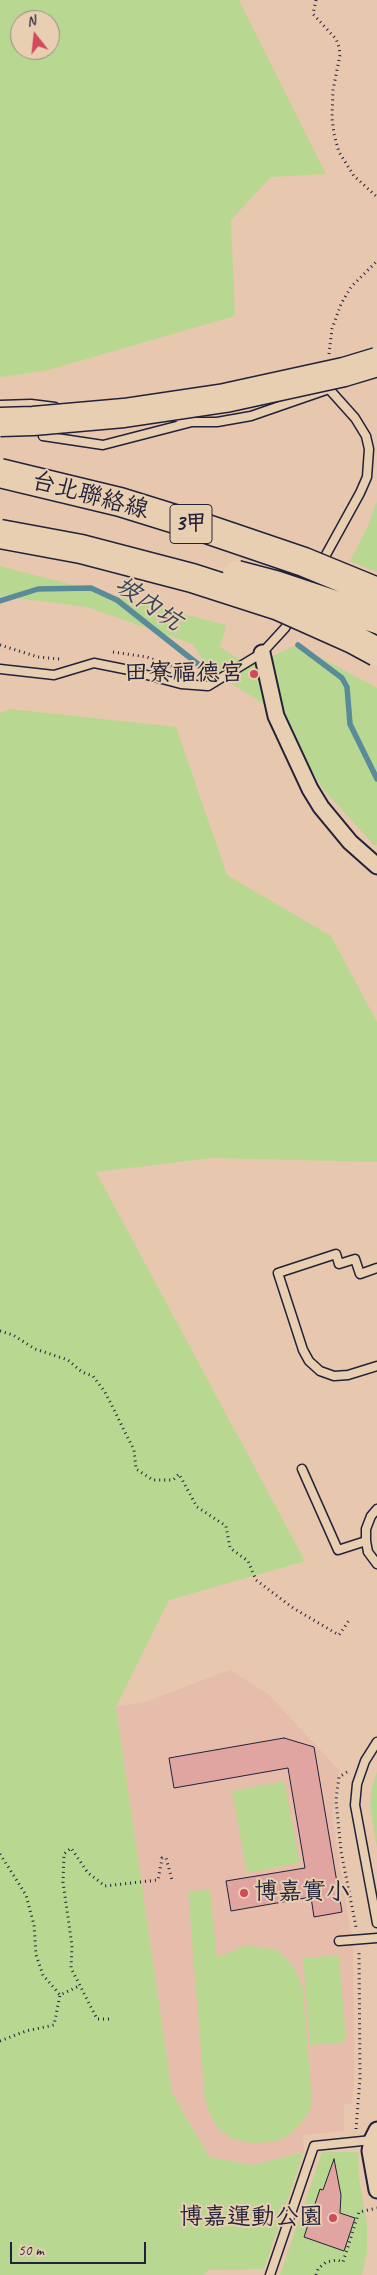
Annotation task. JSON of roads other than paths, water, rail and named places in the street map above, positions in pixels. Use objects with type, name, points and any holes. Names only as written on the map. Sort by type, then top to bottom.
[{"type":"highway","points":[[0,422],[33,422],[124,413],[225,398],[344,372],[377,362]]},
{"type":"highway","name":"台北聯絡線","points":[[0,473],[120,502],[204,528],[304,562],[377,592]]},
{"type":"highway","name":"台北聯絡線","points":[[0,528],[93,542],[182,561],[275,585],[377,619]]},
{"type":"highway","points":[[0,534],[81,549],[192,578],[279,606],[354,639],[377,652]]},
{"type":"street","points":[[262,653],[276,716],[310,789],[321,807],[350,842],[377,866]]},
{"type":"street","points":[[374,2135],[371,2160],[377,2190]]},
{"type":"lane","points":[[0,405],[42,405],[99,418],[153,413],[194,422],[216,422],[251,416],[329,389],[355,418],[366,436],[369,449],[367,477],[360,493],[285,628],[262,653],[208,686],[181,684],[124,668],[94,663],[54,675],[0,668]]},
{"type":"lane","points":[[43,436],[103,445],[194,422]]},
{"type":"lane","points":[[377,1268],[360,1274],[355,1259],[339,1264],[336,1254],[278,1273],[303,1350],[309,1362],[320,1371],[334,1376],[348,1375],[377,1366]]},
{"type":"lane","points":[[302,1469],[338,1550],[366,1541]]},
{"type":"lane","points":[[377,1510],[371,1516],[366,1529],[368,1552],[377,1564]]},
{"type":"lane","points":[[377,1742],[365,1761],[358,1784],[355,1805],[359,1835],[377,1923]]},
{"type":"lane","points":[[339,1941],[377,1938]]},
{"type":"lane","points":[[270,2275],[314,2146],[374,2135]]},
{"type":"waterway","name":"坡內坑","points":[[0,601],[38,589],[91,588],[117,600],[208,672]]},
{"type":"waterway","name":"坡內坑","points":[[298,645],[342,678],[347,687],[350,724],[377,779]]},
{"type":"place","name":"田寮福德宮","points":[[254,674]]},
{"type":"place","name":"博嘉實小","points":[[244,1893]]},
{"type":"place","name":"博嘉運動公園","points":[[333,2218]]}]
